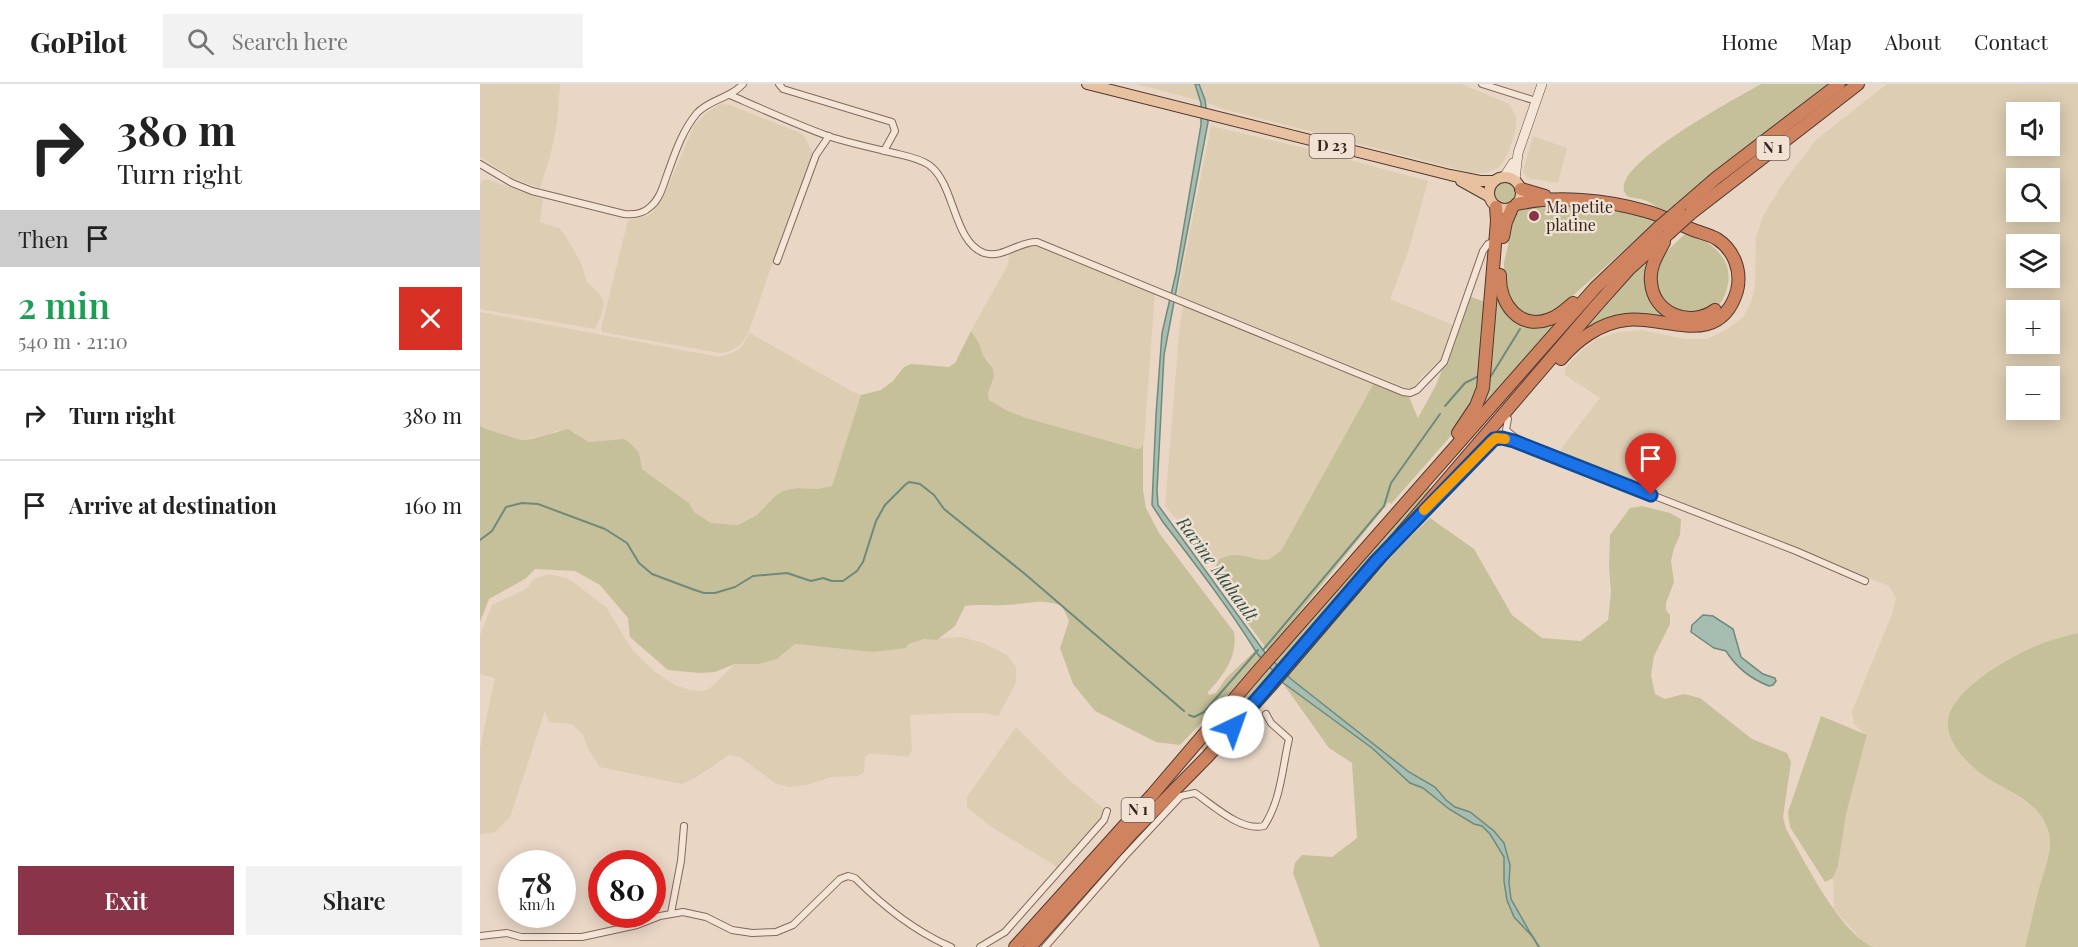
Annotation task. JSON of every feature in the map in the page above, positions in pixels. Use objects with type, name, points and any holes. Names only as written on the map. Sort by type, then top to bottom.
[{"type":"highway","name":"N 1","points":[[1685,212],[1716,178],[1839,84]]},
{"type":"highway","name":"N 1","points":[[1016,947],[1152,795],[1427,478],[1617,266],[1685,212],[1858,84]]},
{"type":"highway","points":[[1508,182],[1558,199]]},
{"type":"highway","points":[[1376,561],[1480,452],[1571,347],[1601,327],[1623,320],[1637,319],[1688,327],[1702,326],[1719,318],[1727,310],[1738,286],[1737,264],[1725,245],[1710,236],[1654,214],[1629,207],[1558,199],[1533,200],[1515,206],[1508,214],[1501,253],[1500,286],[1507,306],[1517,316],[1537,321],[1556,317],[1617,266]]},
{"type":"highway","points":[[1427,478],[1473,412],[1482,394],[1496,241],[1496,207]]},
{"type":"highway","name":"N 1","points":[[1030,947],[1132,833],[1207,757],[1273,683],[1596,306],[1664,230]]},
{"type":"highway","points":[[1664,230],[1650,283],[1662,307],[1681,318],[1698,318],[1714,312],[1729,291],[1731,279],[1724,254],[1717,246],[1694,231]]},
{"type":"main road","name":"D 23","points":[[1087,84],[1450,176],[1480,181],[1508,182]]},
{"type":"main road","points":[[1508,182],[1542,84]]},
{"type":"main road","name":"D 23","points":[[1450,176],[1488,196]]},
{"type":"main road","points":[[1508,182],[1521,197],[1515,206],[1505,210],[1496,207],[1488,196],[1488,189],[1508,182]]},
{"type":"street","points":[[480,164],[512,183],[532,191],[624,214],[638,214],[648,210],[657,200],[680,139],[695,116],[708,104],[730,95],[743,84]]},
{"type":"street","points":[[779,84],[783,89],[892,122],[896,131],[884,151]]},
{"type":"street","points":[[1482,84],[1536,101]]},
{"type":"street","points":[[730,95],[829,136],[919,160],[936,171],[965,235],[983,252],[1002,252],[1028,242],[1037,242],[1399,391],[1413,392],[1444,362],[1483,251],[1488,244],[1496,241]]},
{"type":"street","points":[[777,261],[816,155],[829,136]]},
{"type":"street","points":[[1508,419],[1505,428],[1507,433],[1530,447]]},
{"type":"street","points":[[1480,452],[1494,439],[1499,438],[1530,447],[1796,551],[1865,581]]},
{"type":"street","points":[[1045,947],[1181,796],[1195,793],[1242,823],[1257,828],[1264,826],[1271,815],[1280,790],[1289,739],[1271,723],[1266,714]]},
{"type":"street","points":[[980,947],[1005,932],[1104,820],[1107,811]]},
{"type":"street","points":[[671,913],[681,861],[684,826]]},
{"type":"street","points":[[480,936],[507,933],[521,937],[582,937],[637,925],[671,913],[683,912],[698,914],[741,932],[765,933],[784,930],[799,920],[840,879],[848,876],[855,878],[906,923],[951,947]]},
{"type":"shaded area","points":[[480,84],[560,84],[557,123],[540,188],[513,178],[480,157]]},
{"type":"shaded area","points":[[1137,84],[1462,84],[1509,104],[1516,116],[1516,129],[1509,151],[1500,167],[1486,173],[1472,173],[1223,109]]},
{"type":"shaded area","points":[[1195,84],[1199,84],[1205,100],[1208,122],[1164,355],[1158,505],[1266,654],[1291,679],[1409,772],[1435,787],[1455,807],[1470,812],[1494,831],[1504,843],[1510,865],[1511,899],[1532,936],[1514,917],[1507,900],[1504,857],[1490,834],[1482,826],[1474,824],[1449,809],[1423,788],[1410,783],[1372,748],[1282,682],[1258,654],[1152,505],[1162,333],[1176,273],[1201,125],[1201,103]]},
{"type":"shaded area","points":[[1761,84],[1828,84],[1665,213],[1648,201],[1630,197],[1625,193],[1625,181],[1636,166],[1655,150],[1704,117]]},
{"type":"shaded area","points":[[1887,84],[2078,84],[2078,633],[2043,643],[2023,652],[1976,681],[1961,696],[1950,714],[1965,759],[1976,770],[2035,807],[2045,823],[2050,839],[2048,856],[2025,947],[1873,947],[1864,943],[1834,909],[1833,878],[1838,866],[1846,814],[1867,736],[1854,724],[1852,711],[1893,612],[1896,598],[1889,586],[1562,453],[1561,449],[1600,398],[1565,375],[1565,368],[1582,350],[1597,339],[1618,332],[1642,330],[1685,339],[1707,339],[1724,331],[1744,316],[1752,300],[1755,284],[1756,237],[1764,214],[1784,182],[1816,140]]},
{"type":"shaded area","points":[[720,104],[730,105],[803,134],[812,151],[812,158],[748,334],[739,346],[728,352],[720,353],[602,332],[628,220],[647,216],[653,212],[663,198],[694,126],[706,113]]},
{"type":"shaded area","points":[[1211,126],[1428,181],[1408,252],[1390,299],[1453,325],[1442,358],[1422,376],[1413,388],[1407,388],[1179,296]]},
{"type":"shaded area","points":[[1533,136],[1567,148],[1558,183],[1527,178],[1523,171]]},
{"type":"shaded area","points":[[486,179],[543,199],[540,222],[559,228],[565,235],[581,263],[587,282],[599,293],[604,302],[595,329],[480,309],[480,184]]},
{"type":"shaded area","points":[[1505,180],[1514,184],[1518,193],[1514,202],[1505,206],[1496,202],[1492,193],[1496,184]]},
{"type":"shaded area","points":[[1538,203],[1631,213],[1658,220],[1550,316],[1524,316],[1504,296],[1504,263],[1514,217],[1524,207]]},
{"type":"shaded area","points":[[1688,231],[1713,246],[1724,260],[1729,277],[1727,288],[1718,306],[1694,317],[1662,303],[1654,278],[1662,256]]},
{"type":"shaded area","points":[[1035,242],[1155,291],[1144,443],[1141,448],[1137,449],[1026,418],[989,400],[988,393],[994,377],[989,361],[983,355],[971,331],[1008,265],[1010,249]]},
{"type":"shaded area","points":[[1651,257],[1647,267],[1671,319],[1637,317],[1571,343],[1618,289]]},
{"type":"shaded area","points":[[1496,296],[1533,326],[1556,325],[1483,406],[1481,405]]},
{"type":"shaded area","points":[[1471,297],[1488,303],[1480,388],[1456,430],[1391,504],[1389,502],[1268,651],[1214,576],[1219,559],[1236,555],[1266,560],[1282,549],[1375,381],[1403,392],[1409,397],[1418,418],[1436,385]]},
{"type":"shaded area","points":[[1184,303],[1375,381],[1282,549],[1274,557],[1264,561],[1237,554],[1213,560],[1165,506],[1180,322]]},
{"type":"shaded area","points":[[480,312],[714,356],[724,356],[740,349],[750,333],[861,395],[832,486],[818,489],[797,488],[774,497],[757,515],[738,525],[711,523],[694,512],[688,502],[642,469],[639,453],[589,442],[575,432],[555,431],[548,435],[521,440],[483,428],[480,425]]},
{"type":"shaded area","points":[[971,331],[993,369],[994,377],[988,393],[989,400],[1026,418],[1137,449],[1143,444],[1143,490],[1146,508],[1159,533],[1234,632],[1234,649],[1229,665],[1208,692],[1209,695],[1216,693],[1226,678],[1255,651],[1262,659],[1180,745],[1156,742],[1095,711],[1073,684],[1060,648],[1069,621],[1062,606],[1054,603],[965,606],[955,626],[937,640],[924,639],[908,644],[906,648],[873,652],[795,644],[777,659],[759,664],[735,664],[715,672],[700,673],[668,670],[630,637],[628,618],[600,585],[575,571],[535,569],[525,579],[489,599],[480,622],[480,425],[521,440],[568,429],[589,442],[624,439],[639,453],[642,469],[689,503],[694,512],[711,523],[738,525],[757,515],[783,491],[832,486],[861,395],[881,390],[893,381],[904,367],[911,364],[949,367],[955,363]]},
{"type":"shaded area","points":[[1427,486],[1432,490],[1280,669],[1274,661]]},
{"type":"shaded area","points":[[1642,506],[1670,513],[1681,519],[1680,535],[1671,561],[1674,582],[1666,603],[1670,624],[1654,656],[1651,675],[1655,694],[1665,699],[1684,694],[1700,698],[1752,739],[1787,753],[1791,762],[1783,817],[1786,829],[1836,912],[1860,939],[1873,947],[1320,947],[1293,873],[1295,863],[1302,855],[1332,857],[1357,838],[1352,763],[1329,748],[1282,682],[1398,549],[1430,518],[1474,549],[1512,615],[1542,638],[1581,641],[1608,620],[1611,592],[1610,535],[1630,508]]},
{"type":"shaded area","points":[[549,574],[569,579],[606,607],[633,651],[655,672],[675,685],[690,690],[709,689],[735,664],[759,664],[777,659],[795,644],[873,652],[924,639],[961,637],[983,643],[1007,655],[1016,667],[1016,683],[998,716],[984,713],[910,715],[912,750],[908,757],[869,753],[865,757],[864,772],[858,776],[831,777],[807,785],[789,787],[775,783],[740,757],[729,755],[682,784],[600,767],[588,749],[583,735],[572,724],[549,722],[545,711],[510,817],[495,832],[480,834],[480,748],[495,678],[480,674],[480,635],[492,605],[526,589],[534,579]]},
{"type":"shaded area","points":[[1703,615],[1713,616],[1733,629],[1741,657],[1763,674],[1775,678],[1773,685],[1769,686],[1756,680],[1739,667],[1726,651],[1714,648],[1691,632],[1692,625]]},
{"type":"shaded area","points":[[2078,633],[2078,947],[2025,947],[2049,853],[2050,840],[2045,823],[2032,805],[1983,775],[1964,758],[1952,741],[1948,722],[1960,697],[1986,674],[2031,648]]},
{"type":"shaded area","points":[[1269,666],[1276,673],[1206,751],[1200,749]]},
{"type":"shaded area","points":[[1821,716],[1867,735],[1846,814],[1838,866],[1833,878],[1825,882],[1790,827],[1788,812]]},
{"type":"shaded area","points":[[1016,727],[1069,780],[1107,811],[1104,820],[1058,871],[1054,865],[990,826],[967,807],[967,797]]},
{"type":"waterway","points":[[1491,376],[1520,329]]},
{"type":"waterway","points":[[1445,406],[1465,383],[1477,377]]},
{"type":"waterway","points":[[1263,650],[1384,506],[1391,483],[1440,414]]},
{"type":"waterway","points":[[480,540],[492,531],[506,507],[522,503],[538,504],[605,529],[627,543],[639,563],[652,574],[704,593],[715,593],[735,587],[753,576],[787,573],[811,581],[823,578],[843,581],[857,571],[863,562],[876,521],[885,505],[909,482],[920,484],[934,495],[944,509],[1025,574],[1184,711]]},
{"type":"waterway","points":[[1189,715],[1194,717],[1204,712],[1258,650]]},
{"type":"waterway","name":"Ravine Mahault","points":[[1531,934],[1539,947]]},
{"type":"slow traffic","points":[[1424,510],[1491,442],[1496,438],[1505,439]]},
{"type":"place","name":"Ma petite platine","points":[[1534,216]]},
{"type":"route","points":[[1233,727],[1376,561],[1494,439],[1514,441],[1651,495]]}]
